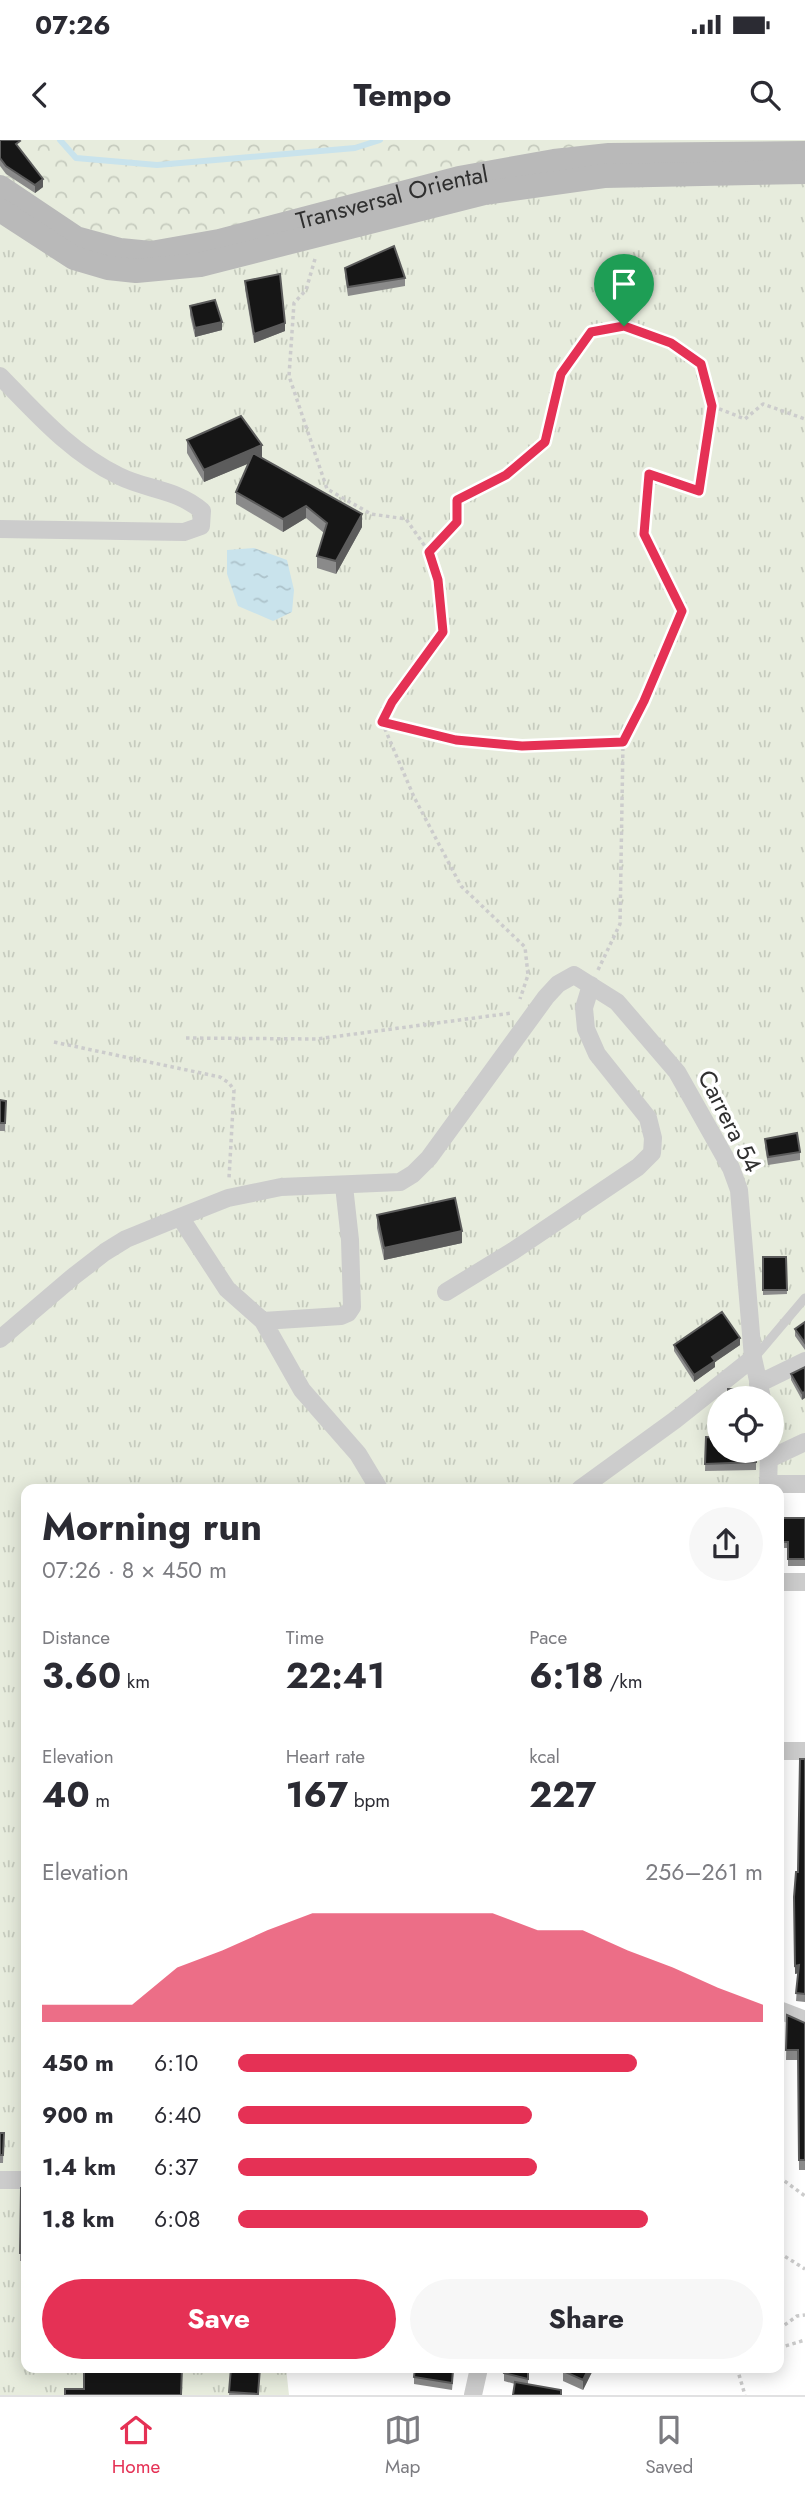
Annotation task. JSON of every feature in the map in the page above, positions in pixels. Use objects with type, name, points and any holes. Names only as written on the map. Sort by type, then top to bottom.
[{"type":"main road","name":"Transversal Oriental","points":[[0,187],[76,238],[120,250],[151,253],[219,241],[460,178],[554,161],[609,155],[805,152]]},
{"type":"main road","name":"Transversal Oriental","points":[[0,211],[74,258],[108,268],[136,271],[200,265],[484,193],[604,176],[805,172]]},
{"type":"street","points":[[0,376],[79,454],[121,477],[190,500],[202,510],[201,526],[184,532],[0,530]]},
{"type":"street","points":[[0,1339],[105,1252],[126,1239],[180,1217],[228,1198],[281,1187],[400,1182],[413,1174],[429,1158],[546,997],[558,984],[574,975],[591,985],[583,1008],[586,1029],[597,1054],[648,1118],[653,1138],[652,1153],[638,1167],[513,1251],[446,1292]]},
{"type":"street","name":"Carrera 54","points":[[591,985],[617,1002],[677,1072],[731,1168],[739,1190],[753,1358],[759,1386]]},
{"type":"street","points":[[264,1321],[341,1316],[348,1313],[352,1307],[350,1240],[344,1186]]},
{"type":"street","points":[[180,1217],[226,1289],[264,1321],[302,1390],[358,1454],[376,1484]]},
{"type":"street","points":[[587,1484],[675,1420],[753,1358]]},
{"type":"street","points":[[768,1386],[805,1361]]},
{"type":"street","points":[[784,1450],[805,1442]]},
{"type":"street","points":[[768,1484],[769,1463]]},
{"type":"street","points":[[784,1486],[805,1484]]},
{"type":"street","points":[[784,1582],[805,1582]]},
{"type":"street","points":[[784,1751],[805,1751]]},
{"type":"street","points":[[784,2012],[805,2020]]},
{"type":"street","points":[[0,2180],[21,2180]]},
{"type":"street","points":[[473,2395],[478,2373]]},
{"type":"lane","points":[[753,1358],[805,1298]]},
{"type":"path","points":[[323,234],[306,290],[294,303],[289,376],[327,489],[371,514],[406,519],[429,552],[438,580],[443,632],[392,702],[382,722],[414,797],[461,886],[525,947],[528,975],[520,1000]]},
{"type":"path","points":[[429,552],[457,522],[457,500],[506,475],[545,442],[561,374],[591,332],[624,326],[671,343],[701,364],[712,406],[699,491],[649,474],[644,534],[682,611],[644,701],[623,742],[620,924],[591,985]]},
{"type":"path","points":[[712,406],[745,419],[762,404],[805,419]]},
{"type":"path","points":[[382,722],[456,740],[522,746],[623,742]]},
{"type":"path","points":[[186,1038],[317,1039],[516,1013]]},
{"type":"path","points":[[54,1041],[220,1077],[229,1083],[234,1090],[228,1198]]},
{"type":"path","points":[[784,2181],[805,2196]]},
{"type":"path","points":[[784,2256],[805,2269]]},
{"type":"path","points":[[784,2325],[797,2316],[805,2315]]},
{"type":"path","points":[[784,2346],[805,2340]]},
{"type":"path","points":[[738,2373],[745,2395]]},
{"type":"green space","points":[[0,140],[805,140],[805,150],[132,264],[0,201]]},
{"type":"green space","points":[[805,150],[805,1488],[784,1488],[784,1484],[21,1484],[21,2373],[287,2373],[289,2395],[0,2395],[0,200],[459,185]]},
{"type":"water","points":[[254,548],[287,560],[294,590],[292,612],[273,621],[238,606],[227,574],[227,550]]},
{"type":"building","points":[[0,140],[19,140],[16,144],[43,179],[35,185],[6,166],[0,158]]},
{"type":"building","points":[[394,246],[405,278],[348,287],[345,268]]},
{"type":"building","points":[[280,274],[285,323],[254,334],[245,281]]},
{"type":"building","points":[[215,300],[222,322],[195,328],[190,306]]},
{"type":"building","points":[[241,416],[262,445],[204,470],[187,440]]},
{"type":"building","points":[[253,453],[362,514],[336,561],[317,556],[327,523],[306,506],[283,519],[236,492]]},
{"type":"building","points":[[0,1100],[6,1101],[5,1123],[0,1123]]},
{"type":"building","points":[[797,1133],[800,1152],[768,1157],[765,1139]]},
{"type":"building","points":[[455,1198],[462,1231],[384,1248],[377,1215]]},
{"type":"building","points":[[763,1257],[786,1257],[787,1290],[763,1290]]},
{"type":"building","points":[[722,1312],[740,1338],[712,1357],[715,1361],[694,1375],[674,1345]]},
{"type":"building","points":[[805,1322],[805,1343],[795,1329]]},
{"type":"building","points":[[805,1367],[805,1392],[802,1393],[791,1374]]},
{"type":"building","points":[[706,1437],[707,1463],[730,1463],[705,1464]]},
{"type":"building","points":[[784,1518],[805,1518],[805,1559],[788,1559],[788,1542],[784,1542]]},
{"type":"building","points":[[800,1759],[805,1759],[805,1994],[796,1993],[799,1965],[795,1966],[794,1897],[798,1872]]},
{"type":"building","points":[[787,2015],[805,2023],[805,2160],[799,2160],[798,2050],[786,2050]]},
{"type":"building","points":[[0,2133],[4,2133],[3,2155],[0,2155]]},
{"type":"building","points":[[21,2188],[21,2253],[20,2253]]},
{"type":"building","points":[[84,2373],[182,2373],[181,2395],[65,2395],[65,2389],[84,2389]]},
{"type":"building","points":[[231,2373],[260,2373],[258,2394],[229,2392]]},
{"type":"building","points":[[414,2373],[453,2373],[452,2383],[414,2377]]},
{"type":"building","points":[[504,2373],[528,2373],[528,2379]]},
{"type":"building","points":[[567,2373],[586,2373],[583,2380]]},
{"type":"building","points":[[515,2382],[561,2390],[561,2395],[513,2395]]},
{"type":"waterway","points":[[60,140],[76,158],[157,165],[355,148],[380,140]]},
{"type":"route","points":[[624,326],[671,343],[701,364],[712,406],[699,491],[649,474],[644,534],[682,611],[644,701],[623,742],[522,746],[456,740],[382,722],[392,702],[443,632],[438,580],[429,552],[457,522],[457,500],[506,475],[545,442],[561,374],[591,332],[624,326]]}]
